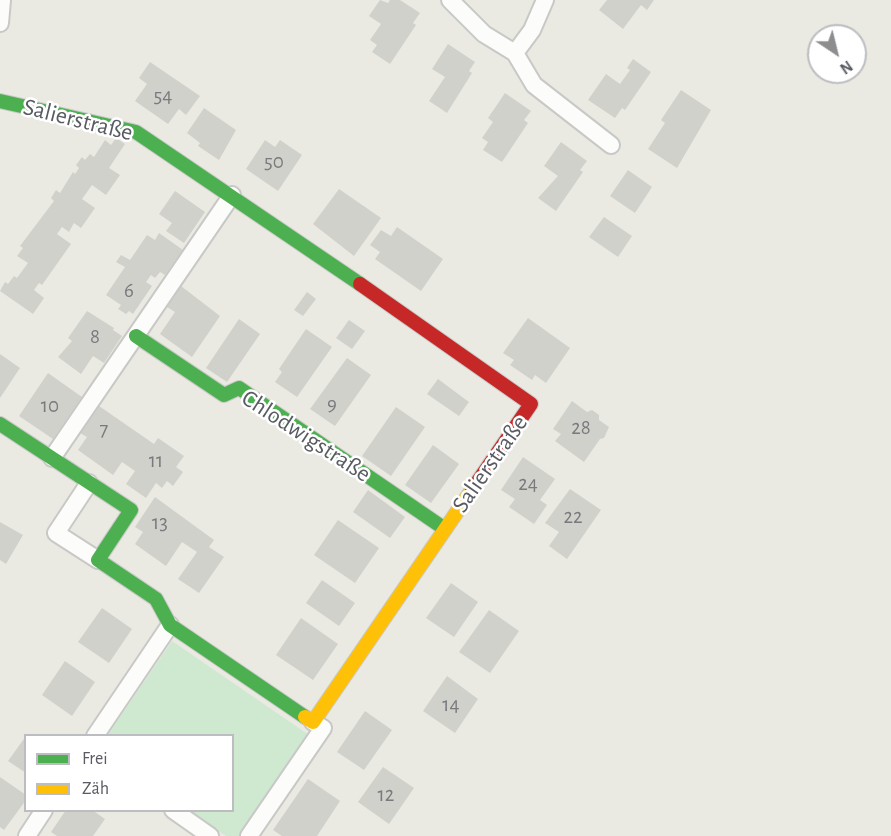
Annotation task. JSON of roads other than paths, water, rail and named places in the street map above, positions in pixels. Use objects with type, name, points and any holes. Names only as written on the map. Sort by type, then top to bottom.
[{"type":"street","points":[[0,23],[2,0]]},
{"type":"street","points":[[450,0],[484,34],[514,53],[534,85],[611,145]]},
{"type":"street","points":[[514,53],[532,30],[545,0]]},
{"type":"street","name":"Salierstraße","points":[[0,101],[136,132],[232,195],[531,404],[313,722]]},
{"type":"street","points":[[52,458],[232,195]]},
{"type":"street","name":"Chlodwigstraße","points":[[136,336],[224,395],[239,388],[445,529]]},
{"type":"street","points":[[0,424],[131,510],[98,560]]},
{"type":"street","points":[[89,483],[56,533],[156,599],[170,625],[322,728],[249,836]]},
{"type":"street","points":[[96,734],[170,625]]},
{"type":"street","points":[[27,836],[43,812]]},
{"type":"street","points":[[176,812],[210,836]]}]
